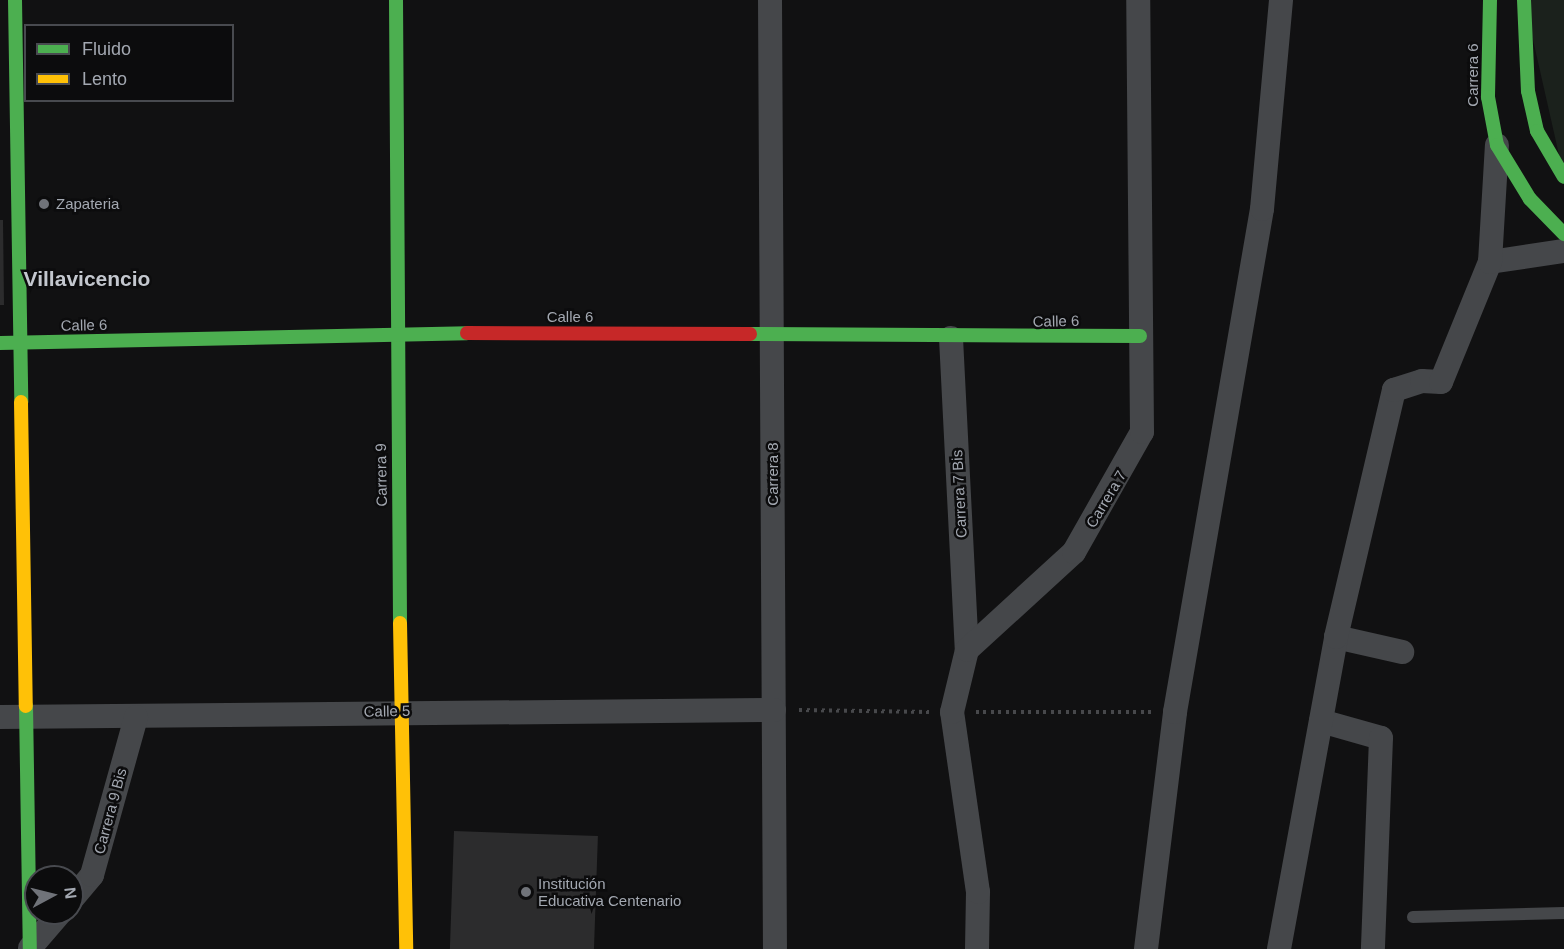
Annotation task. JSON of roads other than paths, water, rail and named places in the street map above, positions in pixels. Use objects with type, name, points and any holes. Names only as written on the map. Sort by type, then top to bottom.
[{"type":"main road","points":[[15,0],[30,949]]},
{"type":"main road","name":"Carrera 9","points":[[396,0],[395,333],[406,949]]},
{"type":"main road","name":"Carrera 6","points":[[1491,0],[1488,97],[1497,145],[1530,199],[1564,234]]},
{"type":"main road","points":[[1524,0],[1533,111],[1537,131],[1564,177]]},
{"type":"main road","name":"Calle 6","points":[[0,343],[395,333],[772,334],[951,338],[1140,336]]},
{"type":"street","name":"Carrera 8","points":[[770,0],[775,949]]},
{"type":"street","name":"Carrera 7","points":[[967,650],[1074,552],[1134,453],[1142,432],[1138,0]]},
{"type":"street","points":[[1146,949],[1175,712],[1262,208],[1281,0]]},
{"type":"street","points":[[1279,949],[1336,637],[1394,390],[1422,381],[1441,382],[1490,262],[1497,145]]},
{"type":"street","points":[[1490,262],[1564,251]]},
{"type":"street","name":"Carrera 7 Bis","points":[[951,338],[967,650]]},
{"type":"street","points":[[1336,637],[1402,652]]},
{"type":"street","points":[[967,650],[952,712],[978,892],[977,949]]},
{"type":"street","name":"Calle 5","points":[[0,717],[136,717],[401,711],[774,710]]},
{"type":"street","name":"Carrera 9 Bis","points":[[84,885],[93,875],[136,717]]},
{"type":"street","points":[[1321,722],[1381,738],[1373,949]]},
{"type":"street","points":[[30,949],[50,925]]},
{"type":"lane","points":[[1413,917],[1564,913]]},
{"type":"place","name":"Zapateria","points":[[44,204]]},
{"type":"place","name":"Institución Educativa Centenario","points":[[526,892]]},
{"type":"district","name":"Villavicencio","points":[[87,279]]}]
